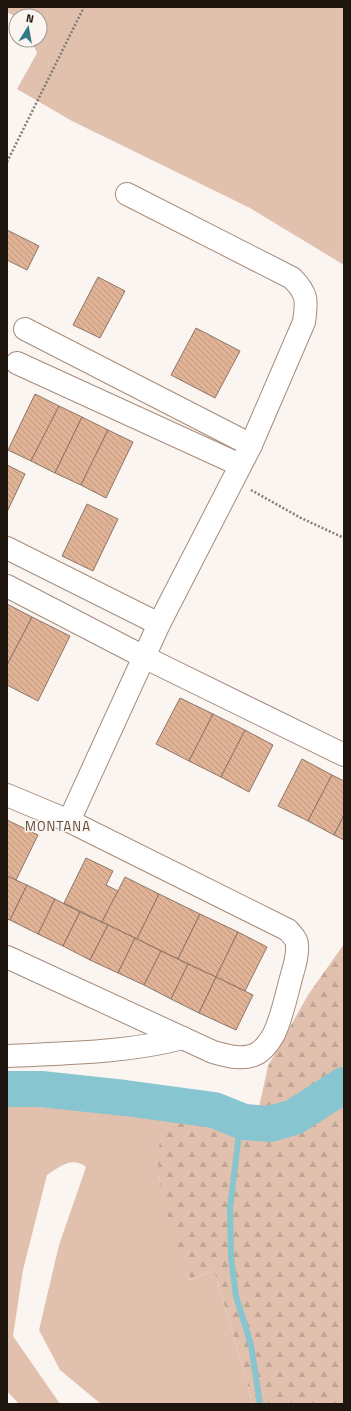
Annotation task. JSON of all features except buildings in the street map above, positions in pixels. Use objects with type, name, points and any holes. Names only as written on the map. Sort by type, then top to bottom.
[{"type":"street","points":[[69,822],[159,624],[251,445],[304,322],[306,304],[302,289],[292,278],[127,194]]},
{"type":"street","points":[[25,329],[251,445]]},
{"type":"street","points":[[17,363],[236,472]]},
{"type":"street","points":[[7,548],[159,624]]},
{"type":"street","points":[[7,586],[344,755]]},
{"type":"street","points":[[7,796],[69,822],[288,930],[294,936],[297,944],[297,954],[283,1009],[273,1035],[258,1053],[244,1057],[227,1056],[213,1052],[7,957]]},
{"type":"street","points":[[7,1056],[122,1050],[155,1045],[184,1038]]},
{"type":"path","points":[[7,162],[84,7]]},
{"type":"path","points":[[236,472],[301,518],[344,538]]},
{"type":"green space","points":[[7,7],[344,7],[344,265],[250,208],[72,121],[17,89],[37,53],[35,48],[48,48],[48,8],[8,8],[7,12]]},
{"type":"green space","points":[[344,944],[344,1404],[252,1404],[247,1381],[214,1271],[189,1280],[172,1232],[162,1196],[158,1161],[159,1145],[174,1115],[257,1116],[268,1066],[308,995]]},
{"type":"green space","points":[[7,1101],[105,1106],[174,1115],[159,1144],[159,1176],[166,1208],[189,1280],[214,1271],[247,1381],[252,1404],[101,1404],[60,1370],[39,1330],[59,1245],[86,1167],[75,1162],[61,1166],[47,1175],[23,1270],[13,1336],[60,1404],[19,1404],[7,1391]]},
{"type":"waterway","points":[[7,1089],[41,1089],[125,1098],[214,1110],[244,1122],[270,1124],[294,1117],[344,1085]]},
{"type":"waterway","points":[[244,1122],[239,1134],[230,1208],[231,1257],[236,1296],[251,1345],[260,1404]]},
{"type":"district","name":"MONTANA","points":[[58,826]]}]
